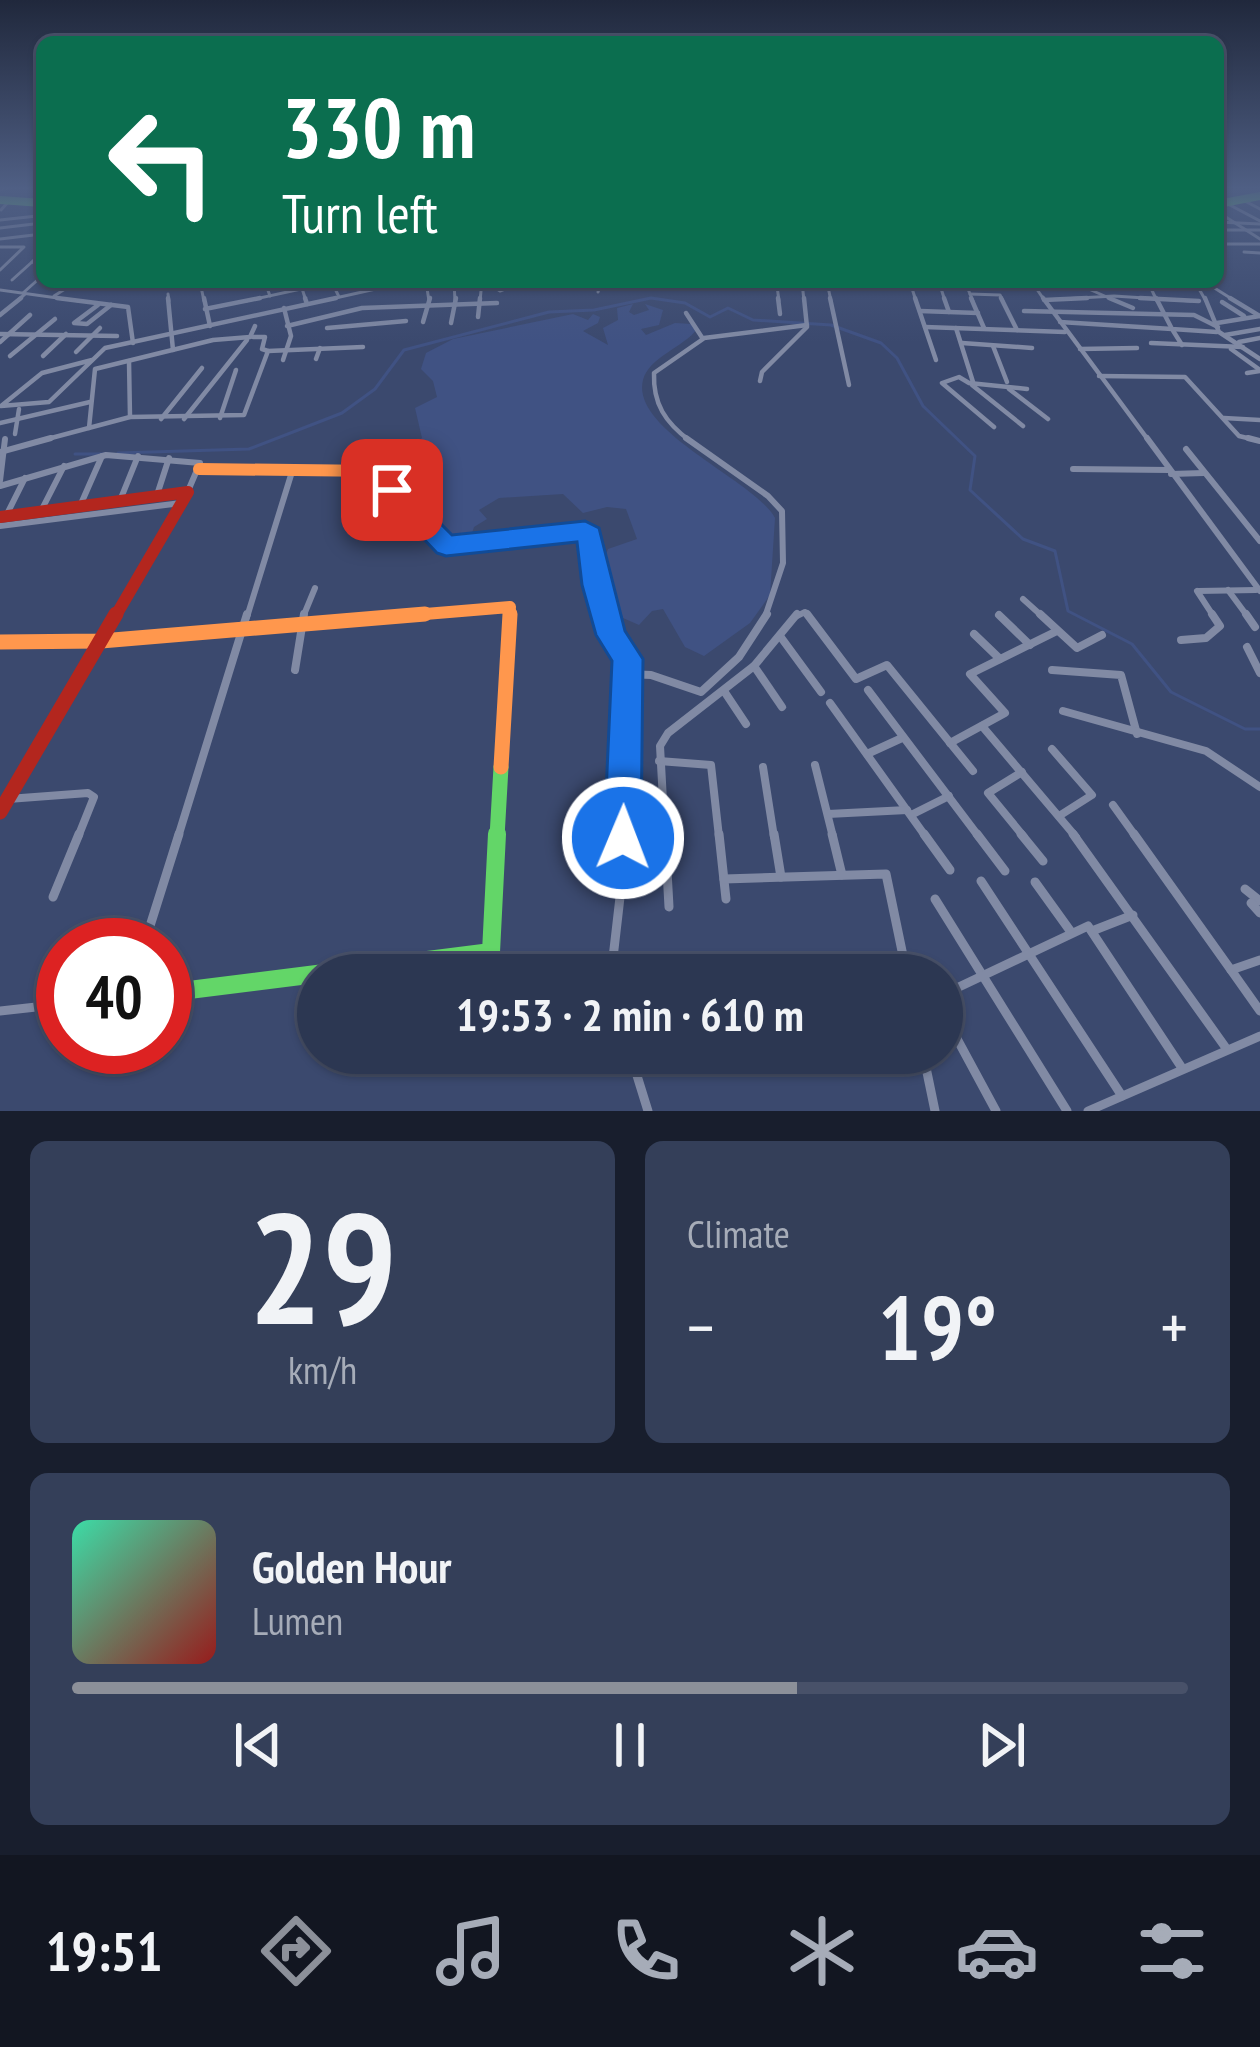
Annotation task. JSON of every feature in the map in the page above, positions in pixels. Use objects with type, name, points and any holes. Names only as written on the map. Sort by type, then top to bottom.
[{"type":"street","points":[[1227,244],[1260,242]]},
{"type":"street","points":[[0,245],[24,247],[0,270]]},
{"type":"street","points":[[1244,252],[1259,258]]},
{"type":"street","points":[[12,280],[36,258]]},
{"type":"street","points":[[32,262],[36,262]]},
{"type":"street","points":[[0,315],[36,282]]},
{"type":"street","points":[[52,297],[66,288]]},
{"type":"street","points":[[201,288],[210,326]]},
{"type":"street","points":[[268,288],[270,296]]},
{"type":"street","points":[[206,309],[295,288]]},
{"type":"street","points":[[302,288],[307,304]]},
{"type":"street","points":[[335,288],[339,297]]},
{"type":"street","points":[[92,360],[71,360],[31,378],[1,406],[49,402],[105,348],[378,288]]},
{"type":"street","points":[[423,322],[428,288]]},
{"type":"street","points":[[452,323],[454,288]]},
{"type":"street","points":[[598,292],[599,288]]},
{"type":"street","points":[[777,288],[780,314]]},
{"type":"street","points":[[760,381],[762,372],[807,321],[803,288]]},
{"type":"street","points":[[829,288],[849,385]]},
{"type":"street","points":[[912,288],[936,360]]},
{"type":"street","points":[[941,288],[949,312]]},
{"type":"street","points":[[967,288],[984,329]]},
{"type":"street","points":[[1041,288],[1067,332],[1260,590]]},
{"type":"street","points":[[1088,288],[1141,312]]},
{"type":"street","points":[[1150,288],[1182,345]]},
{"type":"street","points":[[1195,288],[1211,305],[1233,346],[1260,370]]},
{"type":"street","points":[[1214,288],[1260,316]]},
{"type":"street","points":[[0,290],[128,307],[133,343]]},
{"type":"street","points":[[478,317],[481,291]]},
{"type":"street","points":[[1044,300],[1202,298],[1222,293]]},
{"type":"street","points":[[168,294],[173,352]]},
{"type":"street","points":[[970,294],[1000,295],[1018,331]]},
{"type":"street","points":[[1211,305],[1233,300]]},
{"type":"street","points":[[1222,302],[1248,319]]},
{"type":"street","points":[[287,326],[346,312],[497,303]]},
{"type":"street","points":[[283,360],[289,349],[284,308]]},
{"type":"street","points":[[920,311],[978,313]]},
{"type":"street","points":[[1024,311],[1197,316],[1220,329],[1260,316]]},
{"type":"street","points":[[346,312],[347,326]]},
{"type":"street","points":[[686,313],[703,338]]},
{"type":"street","points":[[0,338],[30,315]]},
{"type":"street","points":[[10,356],[55,319]]},
{"type":"street","points":[[327,328],[406,321]]},
{"type":"street","points":[[627,674],[652,675],[701,692],[724,675],[778,600],[784,543],[784,516],[778,504],[761,487],[676,432],[653,389],[654,374],[703,338],[807,321]]},
{"type":"street","points":[[1060,322],[1172,329],[1260,328]]},
{"type":"street","points":[[43,356],[76,325]]},
{"type":"street","points":[[184,419],[254,326]]},
{"type":"street","points":[[925,327],[1067,332]]},
{"type":"street","points":[[76,352],[100,328]]},
{"type":"street","points":[[956,328],[971,383]]},
{"type":"street","points":[[234,338],[238,329]]},
{"type":"street","points":[[9,334],[117,336]]},
{"type":"street","points":[[89,428],[95,369],[173,352],[219,336],[266,337],[262,349],[271,350],[363,347]]},
{"type":"street","points":[[2,451],[130,417],[220,418],[248,412],[277,337]]},
{"type":"street","points":[[1233,346],[1260,338]]},
{"type":"street","points":[[1250,340],[1260,346]]},
{"type":"street","points":[[962,343],[1032,348]]},
{"type":"street","points":[[1151,343],[1243,347],[1260,359]]},
{"type":"street","points":[[993,346],[1007,385],[1048,419]]},
{"type":"street","points":[[329,358],[333,347]]},
{"type":"street","points":[[303,359],[308,348]]},
{"type":"street","points":[[316,359],[320,348]]},
{"type":"street","points":[[1080,349],[1137,348]]},
{"type":"street","points":[[129,362],[130,417]]},
{"type":"street","points":[[160,418],[202,368]]},
{"type":"street","points":[[220,418],[236,370]]},
{"type":"street","points":[[1246,373],[1260,370]]},
{"type":"street","points":[[1100,376],[1185,376],[1243,439],[1260,441]]},
{"type":"street","points":[[994,427],[942,383],[961,377],[1023,426]]},
{"type":"street","points":[[971,383],[1027,388]]},
{"type":"street","points":[[0,423],[91,402]]},
{"type":"street","points":[[15,434],[19,409]]},
{"type":"street","points":[[1224,418],[1260,419]]},
{"type":"street","points":[[4,806],[200,469],[200,463],[169,458],[102,456],[0,484],[5,439]]},
{"type":"street","points":[[1186,449],[1255,529],[1260,541]]},
{"type":"street","points":[[80,506],[102,456]]},
{"type":"street","points":[[119,502],[138,456]]},
{"type":"street","points":[[156,498],[169,458]]},
{"type":"street","points":[[41,512],[64,466]]},
{"type":"street","points":[[200,469],[378,471],[446,545],[585,531],[611,635],[627,659],[622,880],[613,954]]},
{"type":"street","points":[[1073,469],[1206,473]]},
{"type":"street","points":[[153,918],[291,475]]},
{"type":"street","points":[[2,520],[25,478]]},
{"type":"street","points":[[2,520],[80,506],[185,498]]},
{"type":"street","points":[[2,520],[185,498]]},
{"type":"street","points":[[295,670],[301,622],[315,588]]},
{"type":"street","points":[[1228,590],[1256,627]]},
{"type":"street","points":[[1181,640],[1205,638],[1220,626],[1197,591],[1260,590]]},
{"type":"street","points":[[1023,599],[1077,648],[1102,635]]},
{"type":"street","points":[[0,642],[101,641],[509,608],[490,952],[192,990]]},
{"type":"street","points":[[669,907],[660,746],[668,733],[754,665],[798,613],[805,612],[856,679],[887,665],[973,771]]},
{"type":"street","points":[[999,615],[1030,645]]},
{"type":"street","points":[[950,742],[1005,712],[970,674],[1057,631]]},
{"type":"street","points":[[974,634],[1000,659]]},
{"type":"street","points":[[781,636],[821,692]]},
{"type":"street","points":[[1247,647],[1260,673]]},
{"type":"street","points":[[754,665],[782,706]]},
{"type":"street","points":[[1052,670],[1121,675],[1136,734]]},
{"type":"street","points":[[868,690],[1006,871]]},
{"type":"street","points":[[724,691],[746,724]]},
{"type":"street","points":[[830,703],[950,871]]},
{"type":"street","points":[[1063,711],[1206,751],[1260,787]]},
{"type":"street","points":[[982,726],[1059,816],[1226,1048]]},
{"type":"street","points":[[867,754],[903,737]]},
{"type":"street","points":[[1052,749],[1092,795],[1059,816]]},
{"type":"street","points":[[659,761],[711,765],[725,899]]},
{"type":"street","points":[[815,765],[842,875]]},
{"type":"street","points":[[763,767],[781,877]]},
{"type":"street","points":[[1022,772],[988,793],[1043,861]]},
{"type":"street","points":[[4,806],[88,793],[94,797],[53,897]]},
{"type":"street","points":[[828,814],[909,813],[949,796]]},
{"type":"street","points":[[1113,805],[1260,1011]]},
{"type":"street","points":[[724,879],[886,874],[903,954]]},
{"type":"street","points":[[622,880],[666,878]]},
{"type":"street","points":[[981,881],[1122,1096]]},
{"type":"street","points":[[1034,882],[1071,932]]},
{"type":"street","points":[[1245,889],[1260,913]]},
{"type":"street","points":[[935,898],[1067,1111]]},
{"type":"street","points":[[1092,931],[1133,915]]},
{"type":"street","points":[[963,984],[1084,926],[1092,931],[1182,1068]]},
{"type":"street","points":[[1231,970],[1260,960]]},
{"type":"street","points":[[0,1011],[36,1007]]},
{"type":"street","points":[[1088,1111],[1112,1106],[1122,1096],[1260,1036]]},
{"type":"street","points":[[963,1049],[996,1111]]},
{"type":"street","points":[[637,1074],[648,1111]]},
{"type":"street","points":[[927,1074],[935,1111]]},
{"type":"water","points":[[633,304],[629,312],[634,315],[649,310],[645,304],[663,310],[659,325],[641,329],[646,335],[675,323],[697,329],[659,359],[643,380],[644,399],[655,418],[763,503],[775,518],[770,595],[750,623],[704,656],[685,647],[663,609],[652,611],[639,625],[623,618],[603,562],[608,549],[637,539],[626,509],[607,507],[583,513],[563,494],[499,498],[479,510],[487,519],[474,527],[471,536],[449,538],[432,518],[431,497],[405,490],[393,474],[404,453],[422,438],[415,408],[437,397],[433,381],[421,369],[426,353],[453,339],[573,314],[588,320],[593,314],[600,317],[583,331],[608,345],[603,328],[618,320],[617,308]]},
{"type":"waterway","points":[[118,453],[249,449],[342,413],[375,389],[404,350],[549,312],[594,310],[651,298],[685,303],[710,317],[728,308],[753,320],[831,325],[881,343],[897,358],[923,406],[975,456],[970,490],[1023,539],[1055,551],[1068,611],[1132,644],[1171,692],[1245,729],[1260,729]]},
{"type":"waterway","points":[[75,454],[103,454]]},
{"type":"traffic: fast","points":[[192,990],[491,952],[501,767]]},
{"type":"traffic: slow","points":[[199,469],[378,471],[446,545],[587,532],[611,636],[627,659],[622,880]]},
{"type":"traffic: slow","points":[[0,642],[101,641],[510,607],[501,767]]},
{"type":"traffic: jam","points":[[0,517],[188,492],[0,812]]},
{"type":"route","points":[[392,490],[446,545],[585,531],[590,536],[596,585],[611,635],[624,648],[627,659],[623,838]]}]
